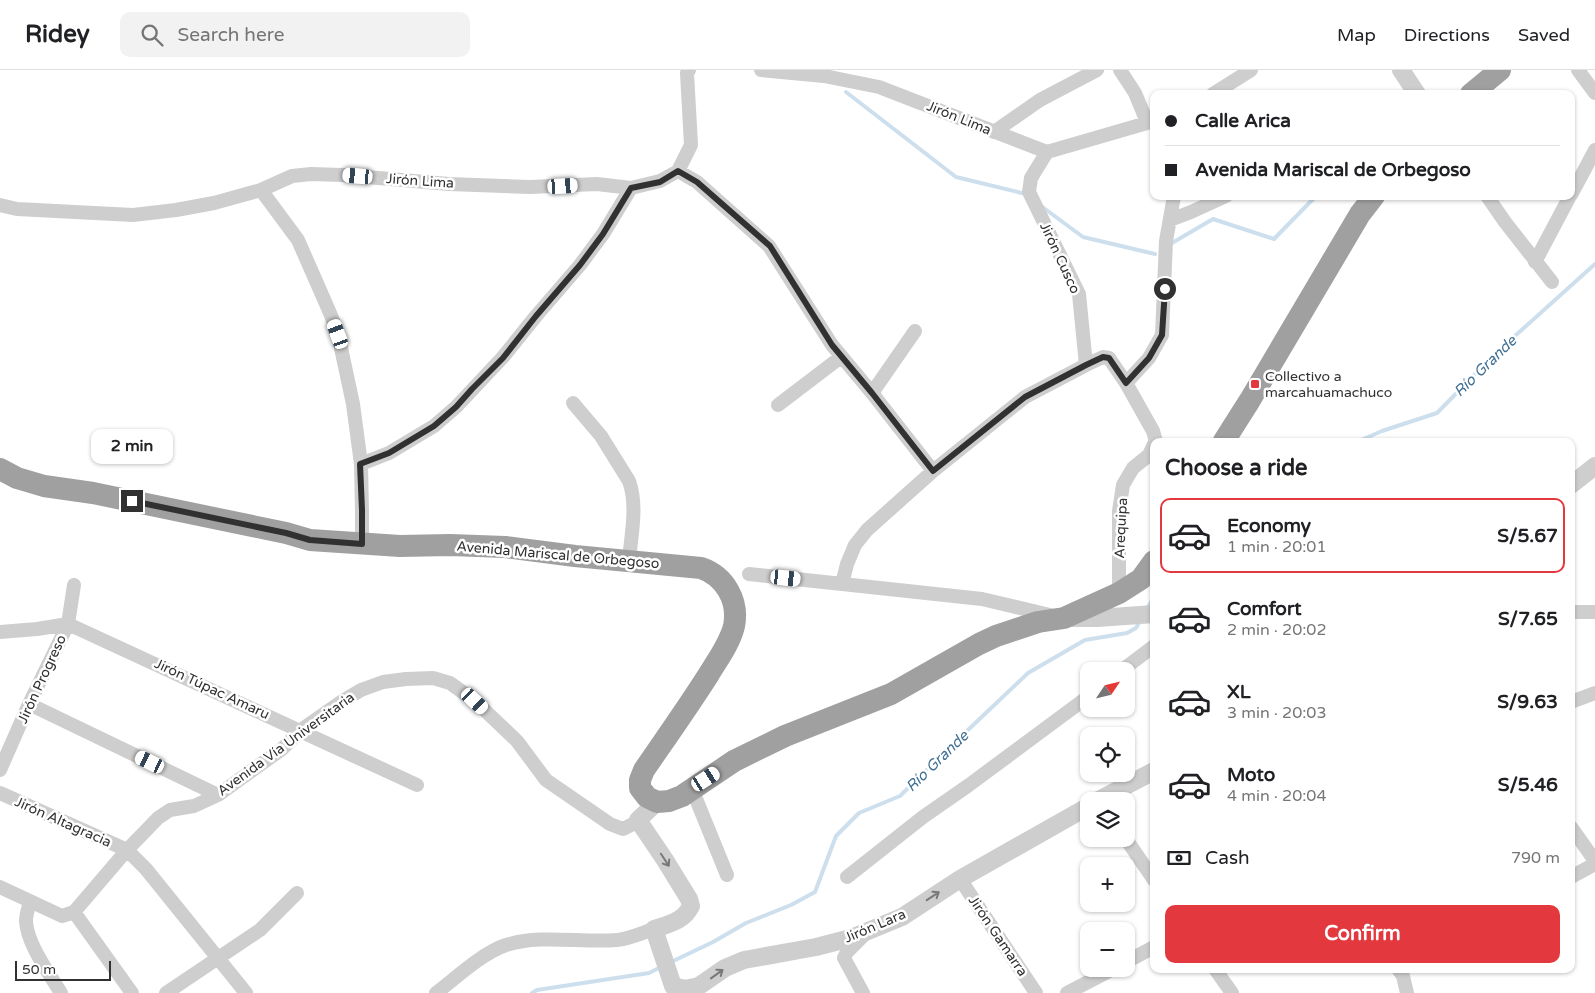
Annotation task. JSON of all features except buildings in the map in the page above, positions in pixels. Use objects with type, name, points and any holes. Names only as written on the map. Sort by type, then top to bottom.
[{"type":"highway","points":[[1477,90],[1500,70]]},
{"type":"highway","points":[[1226,438],[1360,214],[1371,200]]},
{"type":"highway","name":"Avenida Mariscal de Orbegoso","points":[[0,469],[17,478],[44,486],[93,493],[286,533],[310,540],[400,546],[505,547],[629,562],[701,568],[711,571],[727,587],[732,597],[735,610],[734,626],[724,651],[689,706],[644,770],[640,780],[640,788],[648,797],[657,802]]},
{"type":"highway","points":[[657,802],[669,801],[682,796],[734,761],[785,736],[891,694],[996,636],[1038,622],[1064,618],[1119,594],[1141,579],[1150,567]]},
{"type":"street","points":[[689,70],[687,78],[691,145],[678,171],[697,182],[770,246],[832,345],[933,471]]},
{"type":"street","name":"Jirón Lima","points":[[761,70],[824,76],[880,87],[1047,152]]},
{"type":"street","points":[[994,132],[1040,100],[1097,70]]},
{"type":"street","points":[[1047,152],[1150,122],[1120,70]]},
{"type":"street","points":[[1234,89],[1251,70]]},
{"type":"street","points":[[1401,70],[1415,90]]},
{"type":"street","points":[[1578,70],[1595,93]]},
{"type":"street","points":[[1575,188],[1595,150]]},
{"type":"street","name":"Jirón Cusco","points":[[1047,152],[1031,178],[1029,192],[1079,294],[1086,365]]},
{"type":"street","name":"Jirón Lima","points":[[0,205],[17,209],[134,215],[214,203],[261,190],[292,176],[311,174],[449,184],[530,187],[597,184],[631,188],[660,182],[678,171]]},
{"type":"street","points":[[360,464],[389,453],[434,426],[456,407],[503,358],[580,265],[603,234],[631,188]]},
{"type":"street","points":[[261,190],[298,240],[338,334],[353,404],[360,464],[362,544]]},
{"type":"street","points":[[1126,383],[1149,358],[1162,335],[1166,241],[1173,200]]},
{"type":"street","points":[[1170,220],[1217,200]]},
{"type":"street","points":[[1490,200],[1552,282]]},
{"type":"street","points":[[1535,262],[1569,200]]},
{"type":"street","points":[[872,393],[915,331]]},
{"type":"street","points":[[778,405],[841,357]]},
{"type":"street","name":"Arequipa","points":[[1086,365],[1103,357],[1109,358],[1126,383],[1155,438]]},
{"type":"street","points":[[842,584],[855,544],[867,530],[933,471],[1025,397],[1086,365]]},
{"type":"street","points":[[573,403],[601,436],[629,480],[634,504],[629,562]]},
{"type":"street","name":"Arequipa","points":[[1119,594],[1119,510],[1123,485],[1133,468],[1148,456],[1150,452]]},
{"type":"street","points":[[1575,482],[1595,466]]},
{"type":"street","points":[[749,574],[982,599],[1064,618],[1150,614]]},
{"type":"street","name":"Jirón Progreso","points":[[0,770],[68,624],[74,585]]},
{"type":"street","points":[[1575,612],[1595,612]]},
{"type":"street","points":[[0,632],[68,624]]},
{"type":"street","name":"Jirón Túpac Amaru","points":[[68,624],[418,785]]},
{"type":"street","points":[[1133,662],[1150,649]]},
{"type":"street","name":"Avenida Vía Universitaria","points":[[74,912],[127,850],[158,818],[170,810],[194,806],[218,795],[282,748],[301,730],[361,690],[383,682],[433,678],[450,683],[475,701],[517,741],[546,780],[610,824],[623,829],[633,824],[657,802]]},
{"type":"street","points":[[1575,700],[1595,693]]},
{"type":"street","points":[[847,877],[923,817],[1080,703]]},
{"type":"street","points":[[30,704],[218,795]]},
{"type":"street","name":"Jirón Lara","points":[[1115,792],[1150,773]]},
{"type":"street","points":[[692,789],[727,875]]},
{"type":"street","name":"Jirón Altagracia","points":[[0,793],[127,850]]},
{"type":"street","name":"Jirón Lara","points":[[656,934],[673,986],[685,989],[699,986],[725,968],[744,960],[816,947],[851,938],[902,917],[960,879],[1080,812]]},
{"type":"street","points":[[436,993],[487,955],[505,946],[536,939],[620,940],[656,934],[688,913],[691,906],[689,900],[638,820]]},
{"type":"street","points":[[1575,833],[1595,863],[1575,875]]},
{"type":"street","points":[[1131,847],[1150,874]]},
{"type":"street","points":[[127,850],[146,869],[246,993]]},
{"type":"street","name":"Jirón Gamarra","points":[[960,879],[1036,993]]},
{"type":"street","points":[[0,887],[62,916],[74,912],[132,993]]},
{"type":"street","points":[[166,993],[260,930],[297,893]]},
{"type":"street","points":[[30,901],[26,920],[30,936],[60,993]]},
{"type":"street","points":[[863,993],[844,958],[847,952],[868,931]]},
{"type":"street","points":[[1135,957],[1150,949]]},
{"type":"street","points":[[1218,973],[1232,993]]},
{"type":"street","points":[[1067,993],[1098,977]]},
{"type":"waterway","points":[[846,92],[956,177],[1026,194]]},
{"type":"waterway","points":[[1172,243],[1213,219],[1274,239],[1312,200]]},
{"type":"waterway","points":[[1041,206],[1083,237],[1155,254]]},
{"type":"waterway","name":"Río Grande","points":[[1366,438],[1437,413],[1496,353],[1595,264]]},
{"type":"waterway","name":"Río Grande","points":[[1147,609],[1150,604]]},
{"type":"waterway","name":"Río Grande","points":[[669,963],[713,942],[746,923],[791,905],[815,892],[836,836],[859,813],[900,796],[1028,673],[1085,640],[1127,633],[1136,628],[1140,621]]},
{"type":"waterway","name":"Río Grande","points":[[532,993],[537,990],[649,973],[661,967]]},
{"type":"place","name":"Collectivo a marcahuamachuco","points":[[1255,384]]},
{"type":"route","points":[[132,501],[286,533],[310,540],[362,544],[360,464],[389,453],[434,426],[456,407],[503,358],[580,265],[603,234],[631,188],[660,182],[678,171],[697,182],[770,246],[832,345],[933,471],[1025,397],[1103,357],[1109,358],[1126,383],[1149,358],[1162,335],[1165,289]]}]
